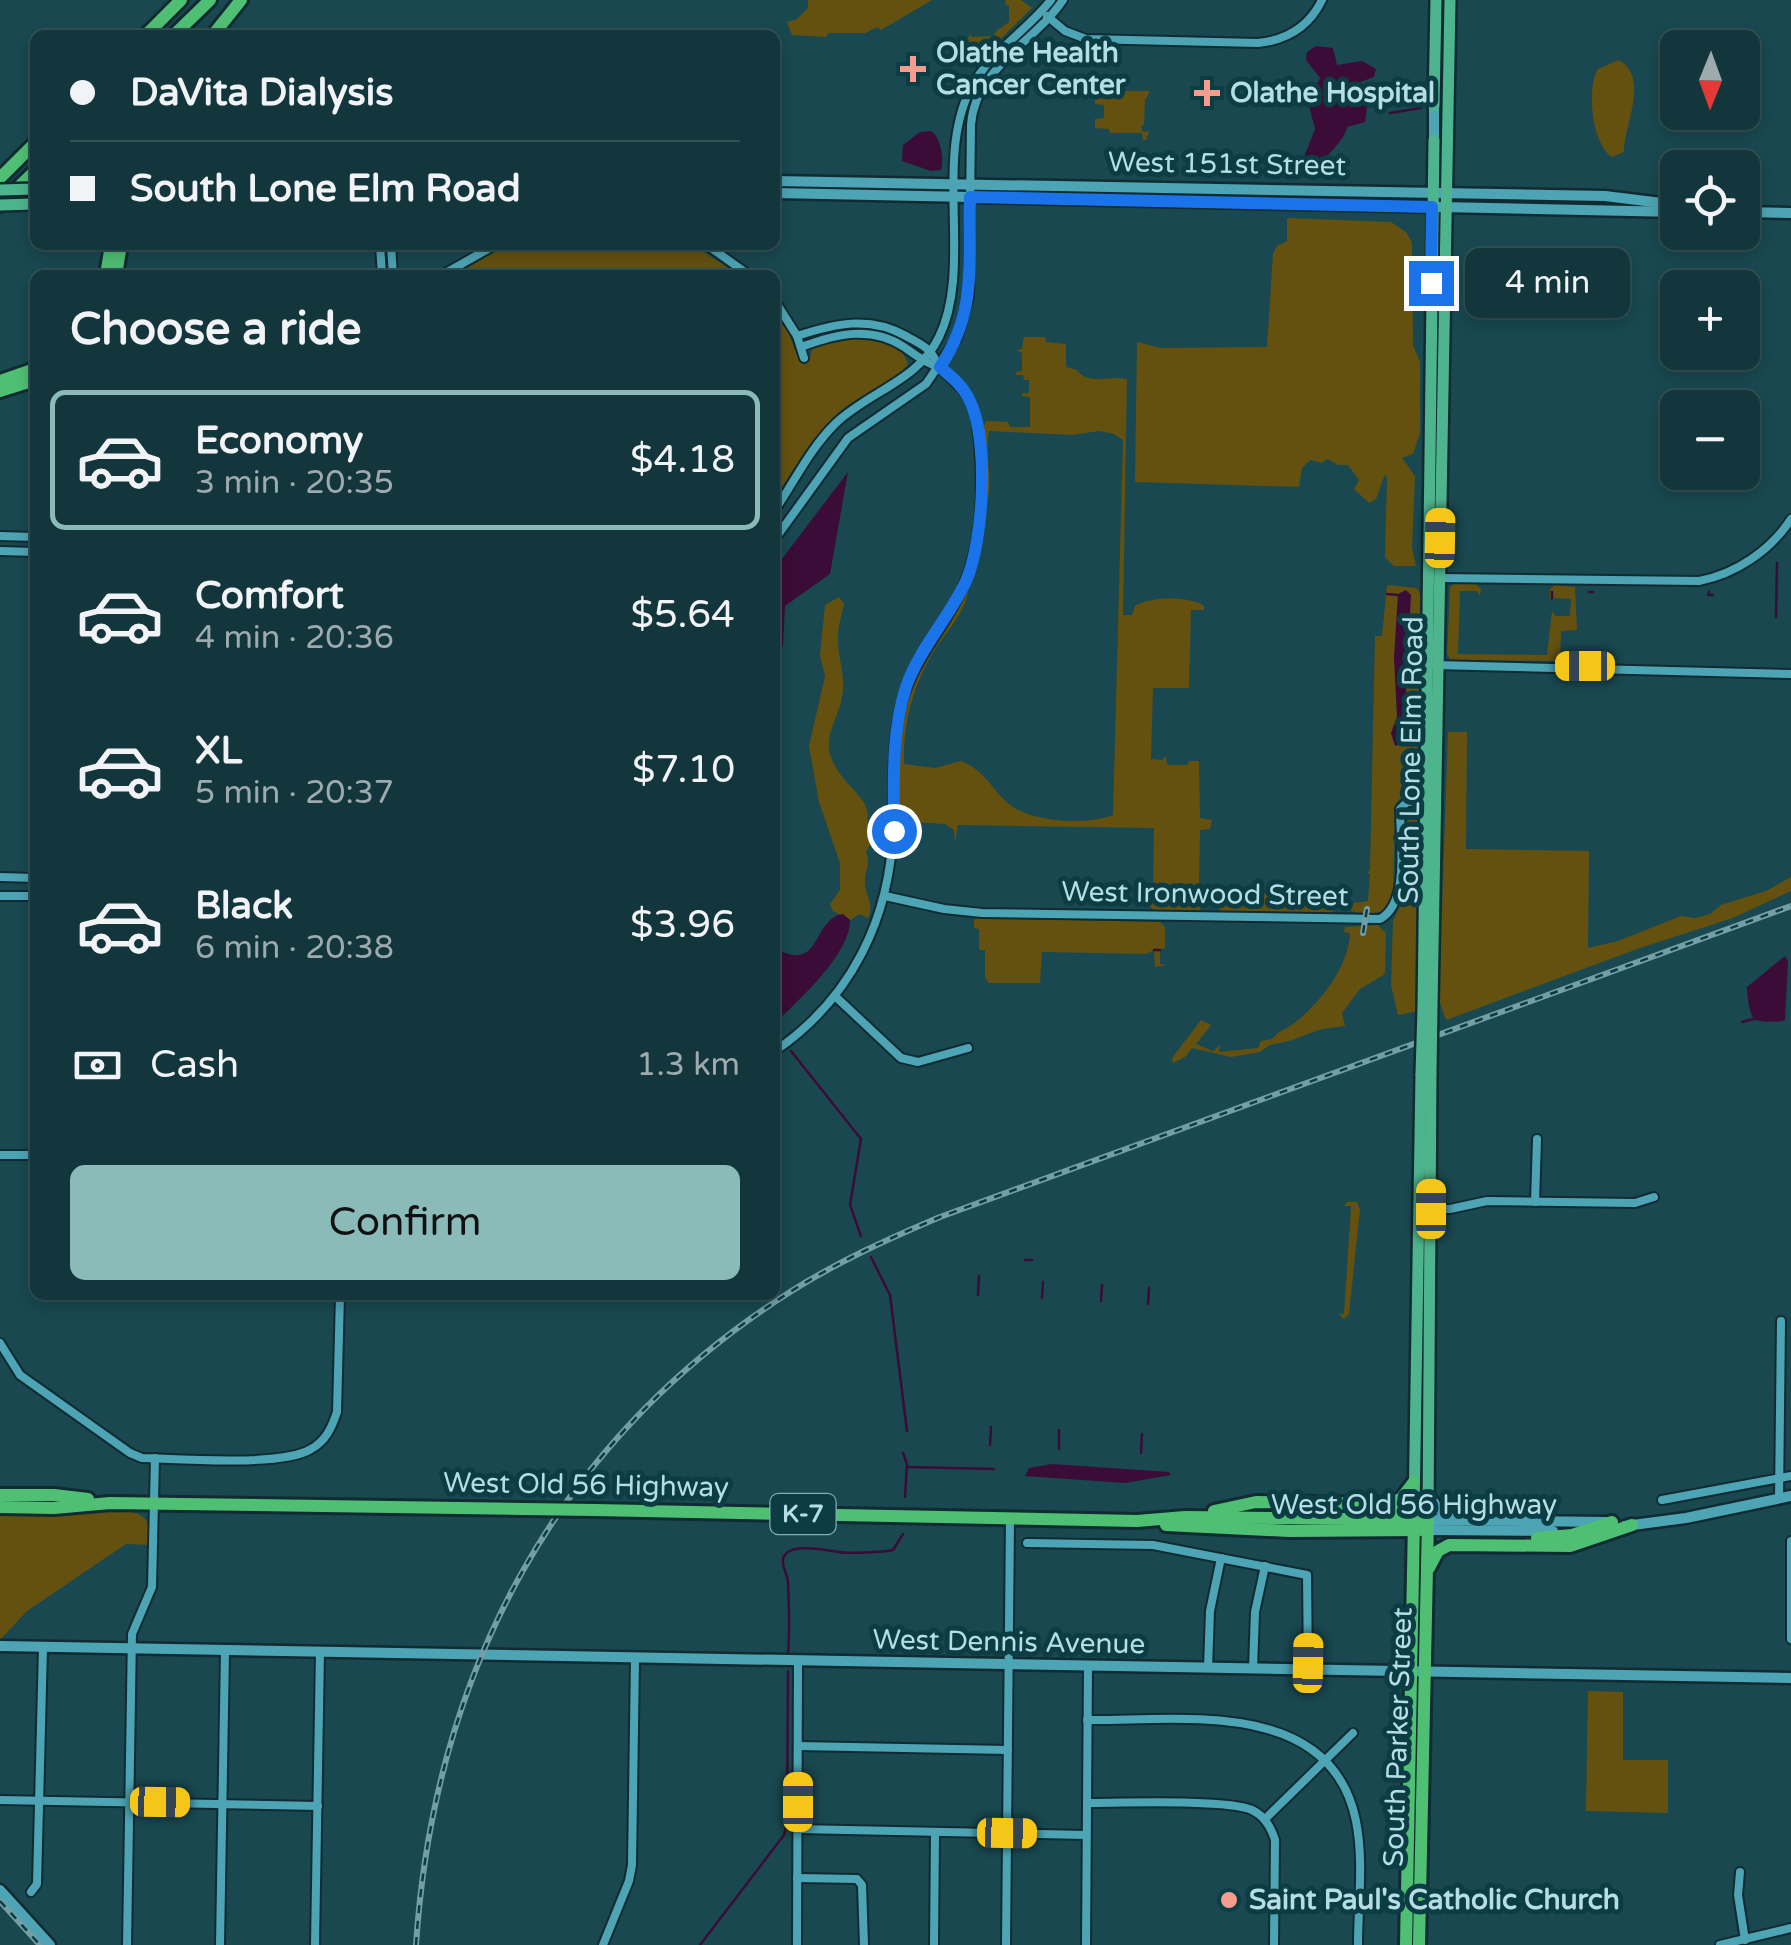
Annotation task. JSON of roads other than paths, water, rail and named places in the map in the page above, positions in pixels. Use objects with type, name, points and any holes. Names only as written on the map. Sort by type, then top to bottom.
[{"type":"highway","points":[[151,30],[181,0]]},
{"type":"highway","points":[[179,30],[210,0]]},
{"type":"highway","points":[[217,30],[241,0]]},
{"type":"highway","points":[[0,178],[30,148]]},
{"type":"highway","points":[[0,205],[30,176]]},
{"type":"highway","points":[[1,389],[30,372]]},
{"type":"highway","points":[[1,389],[30,381]]},
{"type":"highway","points":[[1137,1520],[1256,1502],[1386,1504],[1401,1499],[1414,1482]]},
{"type":"highway","name":"K-7","points":[[0,1494],[154,1504]]},
{"type":"highway","name":"K-7","points":[[0,1508],[110,1502]]},
{"type":"highway","name":"West Old 56 Highway","points":[[154,1504],[1422,1523]]},
{"type":"highway","points":[[1206,1528],[1226,1518]]},
{"type":"highway","name":"West Old 56 Highway","points":[[1137,1520],[1206,1528],[1376,1530],[1422,1523]]},
{"type":"highway","points":[[1422,1523],[1546,1538],[1612,1522]]},
{"type":"highway","name":"South Parker Street","points":[[1419,1945],[1418,1672],[1412,1547],[1422,1523]]},
{"type":"highway","name":"South Parker Street","points":[[1406,1945],[1418,1672],[1428,1570],[1422,1523]]},
{"type":"highway","points":[[1428,1570],[1438,1550],[1449,1546],[1570,1546],[1632,1525]]},
{"type":"highway","name":"K-7","points":[[1376,1530],[1412,1547]]},
{"type":"main road","name":"South Lone Elm Road","points":[[1434,106],[1436,0]]},
{"type":"main road","name":"South Lone Elm Road","points":[[1427,1007],[1424,802],[1440,578],[1450,0]]},
{"type":"main road","name":"South Lone Elm Road","points":[[1422,1523],[1414,1482],[1424,1209],[1434,140]]},
{"type":"main road","points":[[0,190],[30,189]]},
{"type":"main road","points":[[0,205],[30,204]]},
{"type":"main road","name":"South Lone Elm Road","points":[[1422,1523],[1428,1492],[1424,1209]]},
{"type":"street","points":[[780,532],[858,428],[910,397],[940,367],[957,338],[967,308],[972,115],[981,90],[1045,15],[1051,0]]},
{"type":"street","points":[[780,502],[832,427],[890,388],[930,351],[950,308],[956,137],[971,87],[989,60],[1063,0]]},
{"type":"street","points":[[1045,15],[1065,32],[1086,39],[1258,43],[1281,39],[1296,31],[1309,21],[1322,0]]},
{"type":"street","name":"South Lone Elm Road","points":[[1434,106],[1434,140]]},
{"type":"street","name":"West 151st Street","points":[[780,180],[953,191]]},
{"type":"street","points":[[1134,188],[1134,200]]},
{"type":"street","name":"West 151st Street","points":[[780,193],[1134,188],[1604,196],[1660,202]]},
{"type":"street","name":"West 151st Street","points":[[970,191],[1134,200],[1660,212]]},
{"type":"street","points":[[1760,212],[1791,213]]},
{"type":"street","points":[[451,270],[486,250]]},
{"type":"street","points":[[714,250],[741,270]]},
{"type":"street","points":[[780,309],[802,347],[804,358]]},
{"type":"street","points":[[780,1048],[836,996],[870,940],[892,859],[900,710],[911,674],[965,583],[980,522],[976,418],[961,386],[940,367],[930,351],[900,332],[868,323],[837,324],[796,336]]},
{"type":"street","points":[[802,347],[834,336],[869,334],[897,343],[922,362],[940,367]]},
{"type":"street","points":[[1440,578],[1686,582],[1732,571],[1782,534],[1791,520]]},
{"type":"street","points":[[1782,534],[1791,541]]},
{"type":"street","points":[[0,536],[30,537]]},
{"type":"street","points":[[0,551],[30,552]]},
{"type":"street","points":[[1432,665],[1791,674]]},
{"type":"street","name":"West Ironwood Street","points":[[885,896],[971,912],[1380,919],[1394,907],[1399,894],[1400,809],[1406,802],[1424,802]]},
{"type":"street","points":[[0,878],[30,878]]},
{"type":"street","points":[[0,896],[30,896]]},
{"type":"street","points":[[836,996],[901,1058],[918,1062],[968,1048]]},
{"type":"street","points":[[1536,1202],[1537,1138]]},
{"type":"street","points":[[0,1155],[30,1155]]},
{"type":"street","points":[[1424,1209],[1488,1202],[1635,1203],[1654,1196]]},
{"type":"street","points":[[0,1342],[20,1375],[130,1454],[155,1458],[288,1458],[318,1444],[337,1412],[340,1300]]},
{"type":"street","points":[[1781,1321],[1778,1480],[1785,1498]]},
{"type":"street","points":[[127,1945],[131,1649],[134,1624],[152,1586],[155,1458]]},
{"type":"street","points":[[1662,1500],[1791,1476]]},
{"type":"street","points":[[1428,1492],[1438,1509],[1454,1520]]},
{"type":"street","name":"West Old 56 Highway","points":[[1592,1529],[1686,1518],[1785,1498]]},
{"type":"street","points":[[1006,1945],[1010,1518]]},
{"type":"street","name":"West Old 56 Highway","points":[[1422,1523],[1454,1520],[1632,1525]]},
{"type":"street","points":[[1791,1541],[1791,1639]]},
{"type":"street","points":[[1028,1543],[1153,1545],[1308,1574],[1308,1670]]},
{"type":"street","points":[[1208,1668],[1210,1610],[1221,1558]]},
{"type":"street","points":[[1252,1669],[1255,1612],[1265,1566]]},
{"type":"street","name":"West Dennis Avenue","points":[[0,1646],[1791,1678]]},
{"type":"street","points":[[31,1892],[37,1884],[43,1647]]},
{"type":"street","points":[[220,1945],[225,1651]]},
{"type":"street","points":[[315,1945],[320,1652]]},
{"type":"street","points":[[603,1945],[632,1865],[636,1658]]},
{"type":"street","points":[[797,1945],[798,1661]]},
{"type":"street","points":[[1086,1945],[1088,1666]]},
{"type":"street","points":[[1087,1720],[1263,1725],[1290,1735],[1325,1760],[1347,1793],[1356,1819],[1358,1945]]},
{"type":"street","points":[[1264,1819],[1353,1733]]},
{"type":"street","points":[[798,1746],[1008,1750]]},
{"type":"street","points":[[0,1800],[318,1806]]},
{"type":"street","points":[[1087,1803],[1235,1806],[1248,1808],[1264,1819],[1275,1840],[1274,1945]]},
{"type":"street","points":[[797,1829],[1086,1835]]},
{"type":"street","points":[[934,1945],[935,1832]]},
{"type":"street","points":[[1740,1872],[1738,1900],[1745,1940]]},
{"type":"street","points":[[797,1878],[856,1880],[862,1884],[864,1945]]},
{"type":"street","points":[[0,1890],[50,1945]]},
{"type":"street","points":[[1720,1945],[1791,1928]]},
{"type":"waterway","points":[[1390,113],[1421,108]]},
{"type":"waterway","points":[[1776,617],[1777,563]]},
{"type":"waterway","points":[[1552,592],[1552,598]]},
{"type":"waterway","points":[[1709,592],[1713,595]]},
{"type":"waterway","points":[[1387,594],[1398,595]]},
{"type":"waterway","points":[[1154,950],[1160,950]]},
{"type":"waterway","points":[[1742,1022],[1754,1019]]},
{"type":"waterway","points":[[791,1051],[861,1139],[850,1205],[861,1236]]},
{"type":"waterway","points":[[871,1257],[890,1295],[907,1431]]},
{"type":"waterway","points":[[1025,1260],[1032,1260]]},
{"type":"waterway","points":[[978,1295],[979,1276]]},
{"type":"waterway","points":[[1042,1298],[1043,1282]]},
{"type":"waterway","points":[[1101,1301],[1102,1285]]},
{"type":"waterway","points":[[1148,1304],[1149,1288]]},
{"type":"waterway","points":[[990,1445],[991,1427]]},
{"type":"waterway","points":[[1059,1430],[1059,1449]]},
{"type":"waterway","points":[[1141,1453],[1142,1434]]},
{"type":"waterway","points":[[903,1453],[907,1464],[905,1497]]},
{"type":"waterway","points":[[907,1467],[994,1469]]},
{"type":"waterway","points":[[788,1653],[785,1554],[807,1548],[850,1553],[889,1551],[903,1534]]},
{"type":"waterway","points":[[700,1945],[784,1835],[788,1671]]},
{"type":"railway","points":[[780,1299],[863,1252],[940,1217],[1791,906]]},
{"type":"railway","points":[[1363,933],[1367,909]]},
{"type":"railway","points":[[416,1945],[428,1845],[449,1749],[481,1657],[522,1572],[574,1492],[636,1418],[708,1351],[779,1300]]},
{"type":"railway","points":[[0,1901],[40,1945]]},
{"type":"place","name":"Olathe Health Cancer Center","points":[[913,69]]},
{"type":"place","name":"Olathe Hospital","points":[[1207,93]]},
{"type":"place","name":"Saint Paul's Catholic Church","points":[[1229,1900]]}]
